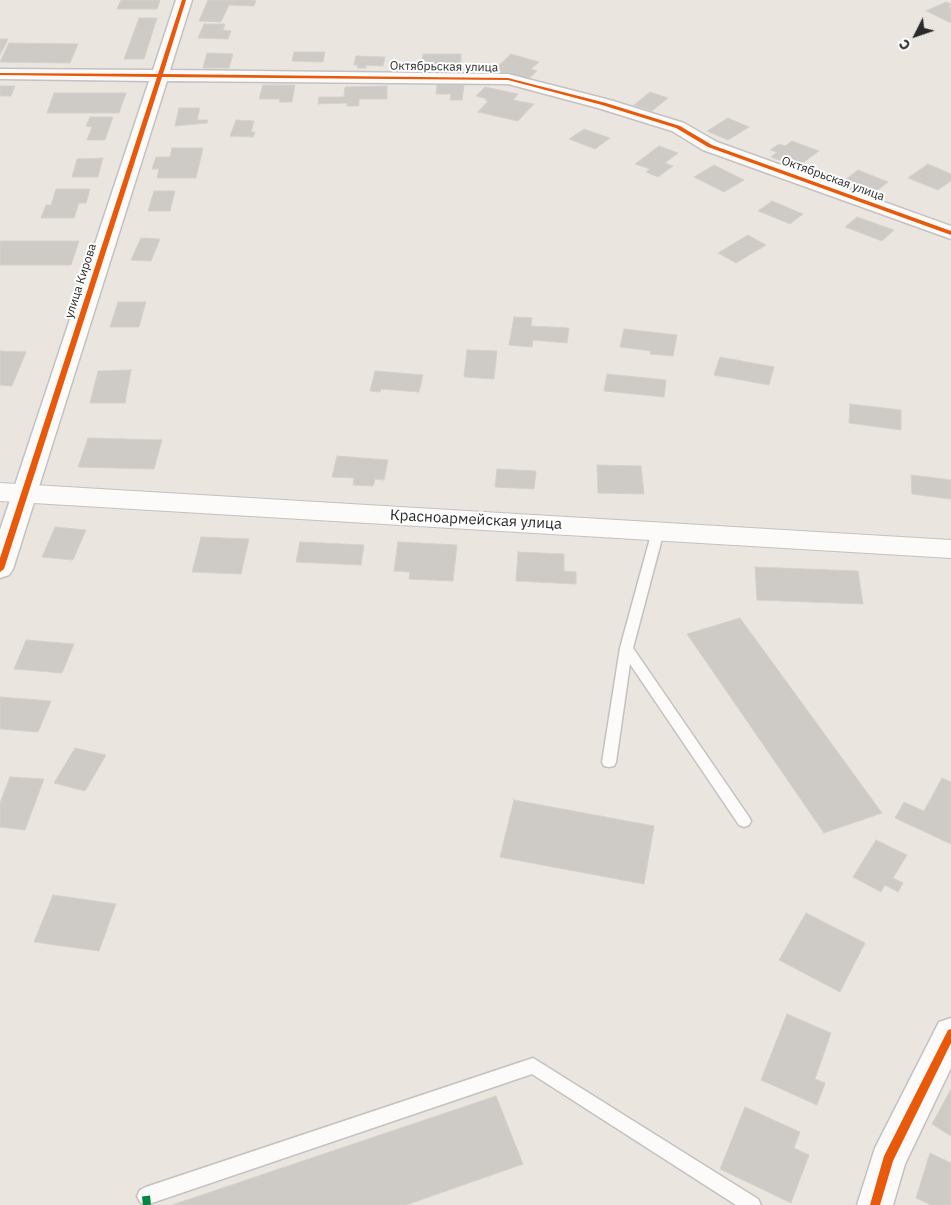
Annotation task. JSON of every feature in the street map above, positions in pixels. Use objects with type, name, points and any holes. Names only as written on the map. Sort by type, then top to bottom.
[{"type":"main road","name":"Красноармейская улица","points":[[12,493],[951,549]]},
{"type":"street","name":"улица Кирова","points":[[0,569],[12,493],[184,0]]},
{"type":"street","name":"Октябрьская улица","points":[[0,74],[508,79],[604,104],[678,127],[710,146],[951,233]]},
{"type":"street","points":[[875,1205],[888,1160],[951,1033]]},
{"type":"lane","points":[[609,762],[626,648],[658,531]]},
{"type":"lane","points":[[626,648],[744,821]]},
{"type":"lane","points":[[146,1196],[534,1066],[752,1205]]},
{"type":"building","points":[[121,0],[160,0],[157,9],[117,9]]},
{"type":"building","points":[[208,0],[256,0],[254,6],[229,5],[221,22],[199,21]]},
{"type":"building","points":[[946,2],[951,4],[949,7],[951,8],[951,23],[926,11]]},
{"type":"building","points":[[139,18],[157,18],[144,59],[124,59]]},
{"type":"building","points":[[204,24],[225,24],[223,30],[231,31],[228,39],[198,38]]},
{"type":"building","points":[[0,39],[8,39],[0,55]]},
{"type":"building","points":[[9,43],[78,44],[70,63],[0,62]]},
{"type":"building","points":[[294,52],[325,52],[323,62],[292,61]]},
{"type":"building","points":[[207,53],[233,54],[229,68],[203,68]]},
{"type":"building","points":[[423,54],[461,54],[461,67],[427,69],[427,67],[422,67]]},
{"type":"building","points":[[511,54],[539,62],[531,69],[537,71],[528,79],[494,70]]},
{"type":"building","points":[[356,56],[385,57],[383,66],[366,65],[366,68],[357,68],[358,65],[354,65]]},
{"type":"building","points":[[263,85],[295,85],[292,102],[279,102],[280,99],[259,99]]},
{"type":"building","points":[[437,85],[464,85],[462,100],[450,100],[451,94],[436,94]]},
{"type":"building","points":[[0,86],[15,86],[11,96],[0,96]]},
{"type":"building","points":[[387,86],[387,99],[359,99],[359,106],[347,106],[347,103],[318,104],[319,97],[344,97],[345,87]]},
{"type":"building","points":[[485,87],[518,94],[513,100],[534,104],[518,121],[478,112],[488,101],[476,96]]},
{"type":"building","points":[[650,92],[668,98],[652,111],[634,105]]},
{"type":"building","points":[[54,93],[126,93],[119,113],[47,113]]},
{"type":"building","points":[[179,108],[200,108],[197,120],[208,120],[207,123],[175,126]]},
{"type":"building","points":[[90,117],[113,117],[105,140],[87,140],[92,127],[86,126]]},
{"type":"building","points":[[728,118],[749,127],[728,140],[707,131]]},
{"type":"building","points":[[236,120],[254,121],[251,132],[255,132],[253,137],[230,136]]},
{"type":"building","points":[[584,129],[610,138],[595,149],[569,139]]},
{"type":"building","points":[[792,141],[819,151],[797,167],[771,157],[777,152],[770,150],[779,144],[785,146]]},
{"type":"building","points":[[659,146],[678,153],[665,163],[673,166],[658,177],[646,172],[650,169],[635,164]]},
{"type":"building","points":[[172,148],[203,148],[196,178],[157,178],[159,169],[152,169],[156,157],[170,157]]},
{"type":"building","points":[[103,158],[98,177],[72,177],[77,159]]},
{"type":"building","points":[[928,164],[951,174],[951,181],[938,190],[908,178]]},
{"type":"building","points":[[714,165],[744,180],[724,192],[694,177]]},
{"type":"building","points":[[858,170],[888,182],[875,192],[845,180]]},
{"type":"building","points":[[56,189],[90,189],[86,203],[79,203],[74,218],[41,218],[46,205],[51,205]]},
{"type":"building","points":[[154,191],[175,191],[170,211],[148,211]]},
{"type":"building","points":[[772,201],[803,214],[790,224],[758,211]]},
{"type":"building","points":[[857,217],[894,230],[882,241],[845,227]]},
{"type":"building","points":[[748,235],[766,245],[736,263],[718,253]]},
{"type":"building","points":[[141,238],[160,239],[151,261],[131,260]]},
{"type":"building","points":[[0,241],[79,241],[71,265],[0,265]]},
{"type":"building","points":[[118,302],[146,302],[139,327],[110,327]]},
{"type":"building","points":[[514,317],[532,318],[531,326],[569,328],[567,343],[533,340],[532,347],[509,345]]},
{"type":"building","points":[[624,329],[677,335],[673,356],[650,354],[651,351],[620,347]]},
{"type":"building","points":[[467,350],[497,351],[494,379],[464,377]]},
{"type":"building","points":[[0,351],[26,352],[12,386],[0,385]]},
{"type":"building","points":[[720,357],[774,367],[769,385],[714,375]]},
{"type":"building","points":[[131,370],[125,403],[90,403],[98,371]]},
{"type":"building","points":[[375,371],[423,375],[419,392],[381,389],[380,392],[370,391]]},
{"type":"building","points":[[607,374],[666,380],[664,397],[604,391]]},
{"type":"building","points":[[850,404],[901,410],[901,430],[849,423]]},
{"type":"building","points":[[88,438],[162,440],[154,469],[78,467]]},
{"type":"building","points":[[337,456],[388,460],[384,480],[375,479],[373,486],[353,485],[354,478],[332,477]]},
{"type":"building","points":[[597,465],[641,466],[644,494],[598,493]]},
{"type":"building","points":[[497,469],[536,471],[534,489],[495,487]]},
{"type":"building","points":[[911,475],[951,480],[951,499],[912,494]]},
{"type":"building","points":[[55,527],[86,530],[73,560],[42,557]]},
{"type":"building","points":[[201,537],[249,539],[241,574],[192,572]]},
{"type":"building","points":[[300,542],[364,545],[361,565],[296,562]]},
{"type":"building","points":[[398,542],[457,545],[453,581],[409,579],[410,572],[394,571]]},
{"type":"building","points":[[518,552],[564,554],[564,571],[576,572],[576,584],[516,581]]},
{"type":"building","points":[[755,567],[858,571],[863,604],[757,600]]},
{"type":"building","points":[[740,618],[882,813],[824,833],[687,634]]},
{"type":"building","points":[[26,640],[74,644],[62,673],[14,669]]},
{"type":"building","points":[[0,697],[51,701],[38,732],[0,729]]},
{"type":"building","points":[[75,748],[106,755],[85,791],[54,783]]},
{"type":"building","points":[[10,777],[44,779],[25,830],[0,827],[0,803]]},
{"type":"building","points":[[942,778],[951,782],[951,844],[895,818],[904,802],[924,811]]},
{"type":"building","points":[[514,800],[654,826],[644,884],[500,857]]},
{"type":"building","points":[[876,840],[907,855],[893,878],[903,883],[898,892],[885,885],[881,892],[853,877]]},
{"type":"building","points":[[53,895],[116,904],[99,951],[34,942]]},
{"type":"building","points":[[806,913],[865,943],[840,992],[779,960]]},
{"type":"building","points":[[787,1014],[831,1033],[815,1079],[825,1083],[817,1105],[761,1080]]},
{"type":"building","points":[[951,1089],[951,1136],[932,1124]]},
{"type":"building","points":[[496,1096],[523,1164],[406,1205],[172,1205]]},
{"type":"building","points":[[745,1107],[800,1132],[794,1148],[809,1155],[791,1203],[720,1169]]},
{"type":"building","points":[[930,1153],[951,1163],[951,1205],[931,1205],[916,1198]]},
{"type":"marked path","points":[[146,1196],[147,1205]]},
{"type":"cycle path","points":[[0,569],[184,0]]},
{"type":"cycle path","points":[[0,74],[508,79],[604,104],[678,127],[710,146],[951,233]]},
{"type":"cycle path","points":[[875,1205],[888,1160],[951,1033]]}]
